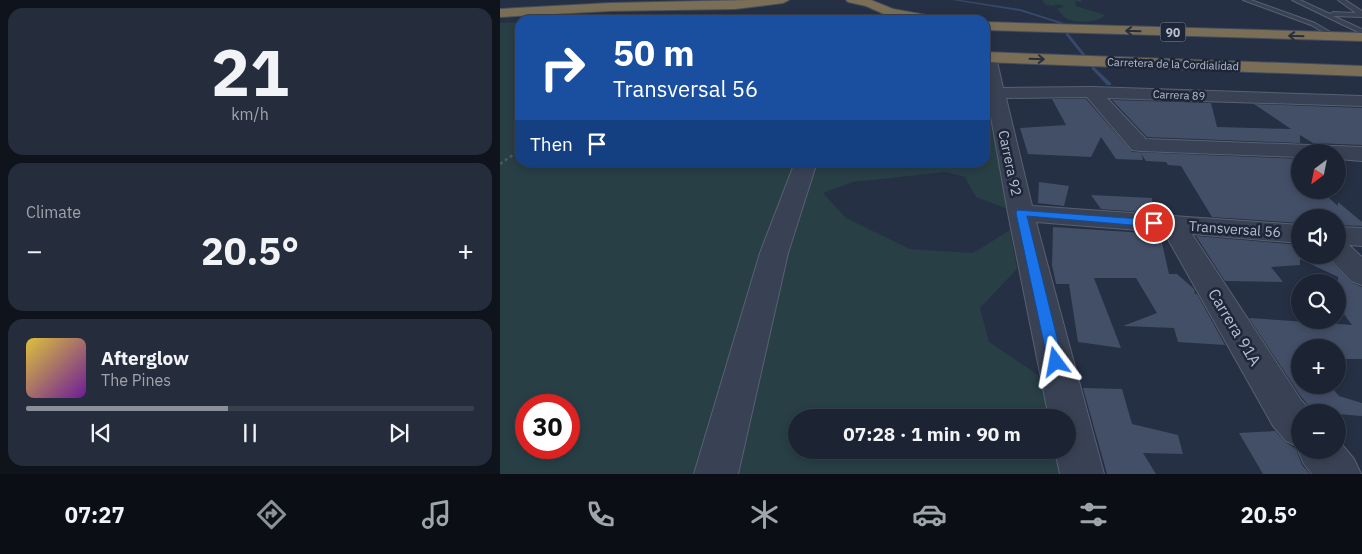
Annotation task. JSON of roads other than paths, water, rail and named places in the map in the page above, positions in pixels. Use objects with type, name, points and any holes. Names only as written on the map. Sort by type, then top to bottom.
[{"type":"highway","points":[[500,13],[647,3],[755,4],[783,0]]},
{"type":"highway","points":[[852,0],[868,2],[891,15]]},
{"type":"highway","points":[[734,15],[755,4]]},
{"type":"highway","points":[[585,15],[665,15]]},
{"type":"highway","points":[[500,19],[515,18]]},
{"type":"highway","name":"90","points":[[990,26],[1362,37]]},
{"type":"highway","name":"Carretera de la Cordialidad","points":[[990,57],[1362,71]]},
{"type":"street","name":"Carrera 92","points":[[990,71],[1082,474]]},
{"type":"street","name":"Carrera 89","points":[[996,93],[1092,92],[1362,101]]},
{"type":"street","points":[[1092,92],[1140,145],[1291,151]]},
{"type":"street","points":[[1346,153],[1362,154]]},
{"type":"street","points":[[716,474],[774,254],[804,167]]},
{"type":"street","name":"Transversal 56","points":[[1021,213],[1291,233]]},
{"type":"street","name":"Carrera 91A","points":[[1173,225],[1291,418]]},
{"type":"street","points":[[1346,236],[1362,237]]},
{"type":"street","points":[[1346,259],[1362,274]]},
{"type":"street","points":[[1327,459],[1340,474]]},
{"type":"lane","points":[[1246,0],[1313,24],[1336,37]]},
{"type":"lane","points":[[1295,0],[1362,32]]},
{"type":"lane","points":[[1341,0],[1362,15]]},
{"type":"lane","points":[[1324,14],[1362,15]]},
{"type":"waterway","points":[[954,0],[1020,10],[1062,23]]},
{"type":"waterway","points":[[1067,34],[1087,59]]},
{"type":"waterway","points":[[1093,68],[1109,84]]}]
